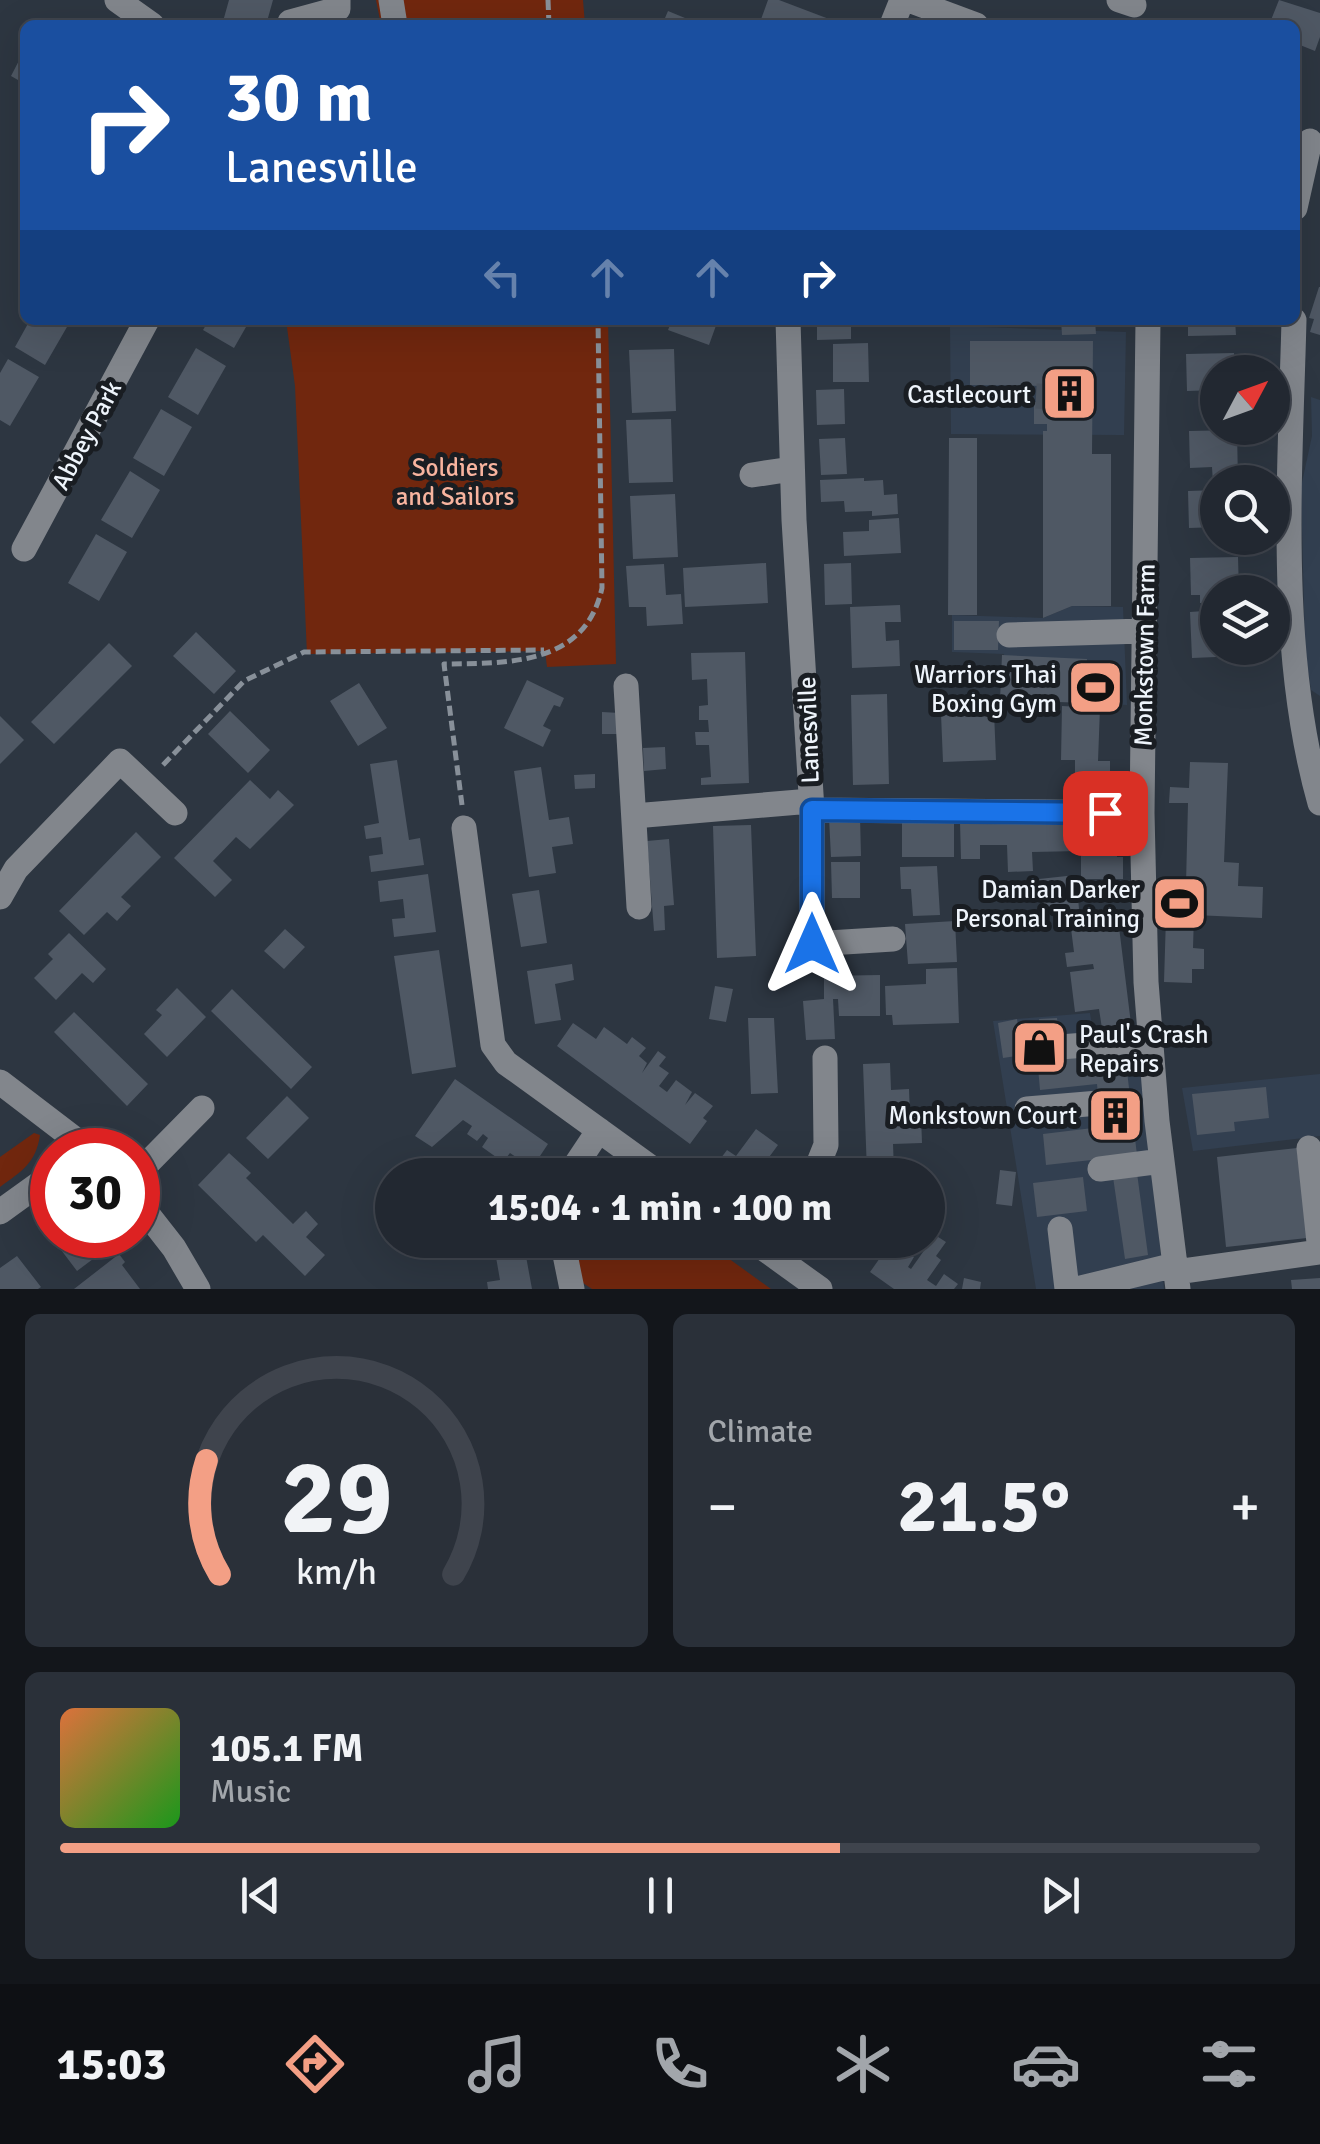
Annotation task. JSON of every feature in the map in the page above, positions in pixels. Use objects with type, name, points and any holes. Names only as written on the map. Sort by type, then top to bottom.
[{"type":"street","points":[[118,0],[145,20]]},
{"type":"street","points":[[297,20],[338,9],[338,0]]},
{"type":"street","points":[[906,0],[946,6],[968,20]]},
{"type":"street","points":[[1300,182],[1308,140]]},
{"type":"street","name":"Abbey Park","points":[[24,549],[145,325]]},
{"type":"street","name":"Lanesville","points":[[788,325],[811,805],[1142,813]]},
{"type":"street","name":"Monkstown Farm","points":[[1148,325],[1142,813],[1150,1040],[1144,1099],[1162,1161],[1176,1275]]},
{"type":"street","points":[[1294,325],[1290,471],[1293,638],[1298,704],[1320,803]]},
{"type":"street","points":[[752,474],[792,469]]},
{"type":"street","points":[[1009,635],[1144,630]]},
{"type":"street","points":[[626,686],[639,907]]},
{"type":"street","points":[[0,897],[16,869],[120,761],[175,813]]},
{"type":"street","points":[[634,816],[811,805],[812,944],[892,939]]},
{"type":"street","points":[[464,828],[493,1045],[506,1063],[638,1158]]},
{"type":"street","points":[[1047,1048],[1150,1040]]},
{"type":"street","points":[[821,1158],[826,1145],[826,1058]]},
{"type":"street","points":[[0,1082],[57,1128]]},
{"type":"street","points":[[1027,1108],[1099,1103]]},
{"type":"street","points":[[160,1151],[202,1108]]},
{"type":"street","points":[[580,1158],[599,1130]]},
{"type":"street","points":[[1077,1289],[1320,1252],[1309,1148]]},
{"type":"street","points":[[1100,1169],[1162,1161]]},
{"type":"street","points":[[0,1212],[30,1190]]},
{"type":"street","points":[[1060,1229],[1067,1289]]},
{"type":"street","points":[[160,1230],[198,1289]]},
{"type":"street","points":[[566,1258],[572,1289]]},
{"type":"street","points":[[782,1258],[820,1289]]},
{"type":"path","points":[[464,828],[444,664],[517,663],[571,640],[597,611],[602,588],[598,325]]},
{"type":"path","points":[[144,784],[244,681],[304,652],[547,650]]},
{"type":"shaded area","points":[[950,326],[1126,332],[1124,435],[951,434]]},
{"type":"shaded area","points":[[1311,397],[1320,400],[1320,696],[1311,690],[1305,649],[1301,487],[1312,436]]},
{"type":"shaded area","points":[[1072,606],[1123,607],[1127,705],[1007,699],[1004,654],[952,652],[952,615],[1043,618]]},
{"type":"shaded area","points":[[1090,1013],[1095,1045],[1141,1042],[1164,1289],[1036,1289],[993,1021]]},
{"type":"shaded area","points":[[1320,1074],[1320,1136],[1193,1151],[1182,1088]]},
{"type":"green space","points":[[376,0],[583,0],[585,20],[380,20]]},
{"type":"green space","name":"Soldiers and Sailors","points":[[287,325],[608,325],[616,664],[547,667],[545,651],[307,654],[295,386]]},
{"type":"green space","points":[[30,1136],[30,1161],[0,1187],[0,1157]]},
{"type":"green space","points":[[576,1258],[728,1258],[771,1289],[592,1289],[580,1281]]},
{"type":"building","points":[[229,0],[273,0],[267,20],[223,20]]},
{"type":"building","points":[[768,0],[779,0],[829,19],[829,20],[761,20]]},
{"type":"building","points":[[1279,0],[1320,13],[1320,37],[1315,51],[1300,45],[1300,20],[1271,20]]},
{"type":"building","points":[[668,11],[690,20],[664,20]]},
{"type":"building","points":[[20,59],[20,81],[11,76]]},
{"type":"building","points":[[1319,287],[1320,335],[1310,332],[1314,319],[1309,318]]},
{"type":"building","points":[[27,325],[68,325],[45,365],[15,347]]},
{"type":"building","points":[[206,325],[247,325],[234,348],[203,330]]},
{"type":"building","points":[[670,325],[716,325],[709,345],[668,330]]},
{"type":"building","points":[[817,325],[851,325],[851,339],[817,340]]},
{"type":"building","points":[[1061,325],[1095,325],[1096,334],[1062,335]]},
{"type":"building","points":[[1188,325],[1235,325],[1236,335],[1188,336]]},
{"type":"building","points":[[970,341],[1093,341],[1092,454],[1111,454],[1111,606],[1072,606],[1043,618],[1043,431],[1047,431],[1047,424],[1034,424],[1034,402],[1047,402],[1047,386],[970,385]]},
{"type":"building","points":[[868,343],[869,382],[833,382],[833,344]]},
{"type":"building","points":[[196,348],[226,366],[198,415],[168,397]]},
{"type":"building","points":[[674,349],[676,411],[632,413],[629,350]]},
{"type":"building","points":[[1186,354],[1234,355],[1200,355],[1200,391],[1187,391]]},
{"type":"building","points":[[8,359],[39,377],[10,426],[0,420],[0,373]]},
{"type":"building","points":[[844,389],[845,424],[817,425],[816,390]]},
{"type":"building","points":[[161,409],[192,427],[164,476],[133,458]]},
{"type":"building","points":[[671,419],[673,482],[629,483],[626,420]]},
{"type":"building","points":[[1189,431],[1200,431],[1200,445],[1237,445],[1238,465],[1190,468]]},
{"type":"building","points":[[845,438],[847,474],[821,475],[819,439]]},
{"type":"building","points":[[949,438],[977,438],[977,615],[948,615]]},
{"type":"building","points":[[130,471],[160,490],[132,538],[101,520]]},
{"type":"building","points":[[820,480],[883,480],[884,495],[897,494],[898,514],[845,512],[844,501],[821,502]]},
{"type":"building","points":[[1188,491],[1200,491],[1200,528],[1189,528]]},
{"type":"building","points":[[675,494],[678,557],[633,559],[630,496]]},
{"type":"building","points":[[899,518],[901,553],[844,556],[843,532],[869,531],[869,520]]},
{"type":"building","points":[[96,534],[127,552],[99,601],[68,583]]},
{"type":"building","points":[[1238,557],[1239,575],[1200,575],[1200,595],[1191,595],[1190,558]]},
{"type":"building","points":[[766,563],[768,603],[685,607],[683,568]]},
{"type":"building","points":[[851,563],[852,604],[825,605],[824,564]]},
{"type":"building","points":[[664,564],[666,595],[681,594],[683,624],[647,626],[646,607],[629,607],[626,566]]},
{"type":"building","points":[[900,605],[901,622],[885,622],[886,641],[899,640],[900,666],[852,668],[850,607]]},
{"type":"building","points":[[1200,611],[1200,658],[1192,658],[1190,612]]},
{"type":"building","points":[[954,621],[999,621],[998,650],[954,650]]},
{"type":"building","points":[[196,632],[236,671],[214,694],[173,656]]},
{"type":"building","points":[[109,643],[132,666],[54,744],[31,722]]},
{"type":"building","points":[[745,652],[749,783],[701,785],[701,778],[711,777],[709,745],[696,745],[695,732],[709,732],[708,720],[699,720],[699,706],[708,705],[707,679],[692,680],[691,653]]},
{"type":"building","points":[[1002,655],[1087,659],[1086,703],[1000,700]]},
{"type":"building","points":[[527,680],[564,698],[560,707],[554,705],[543,726],[551,730],[543,747],[504,728]]},
{"type":"building","points":[[359,683],[387,728],[358,746],[330,701]]},
{"type":"building","points":[[887,694],[889,784],[853,785],[851,695]]},
{"type":"building","points":[[1062,706],[1100,708],[1098,761],[1110,761],[1110,788],[1075,787],[1075,760],[1061,760]]},
{"type":"building","points":[[230,711],[270,750],[248,773],[208,734]]},
{"type":"building","points":[[602,712],[620,713],[620,734],[602,734]]},
{"type":"building","points":[[994,712],[996,760],[943,762],[941,714]]},
{"type":"building","points":[[0,716],[24,740],[0,764]]},
{"type":"building","points":[[665,747],[666,769],[644,771],[643,748]]},
{"type":"building","points":[[397,760],[409,840],[420,838],[424,865],[371,872],[369,856],[383,854],[381,837],[366,839],[364,826],[379,823],[370,764]]},
{"type":"building","points":[[1190,762],[1228,763],[1224,862],[1239,863],[1238,886],[1263,887],[1262,918],[1194,915],[1193,948],[1204,949],[1204,969],[1192,969],[1192,983],[1164,982],[1167,884],[1186,884],[1188,803],[1169,803],[1170,787],[1189,788]]},
{"type":"building","points":[[541,767],[549,820],[569,817],[573,844],[552,847],[556,873],[529,877],[514,771]]},
{"type":"building","points":[[595,774],[595,788],[575,789],[574,775]]},
{"type":"building","points":[[250,780],[270,799],[278,790],[294,805],[250,849],[236,837],[213,861],[232,880],[215,897],[174,858]]},
{"type":"building","points":[[860,817],[861,856],[831,857],[829,818]]},
{"type":"building","points":[[1116,817],[1116,832],[1128,831],[1128,848],[1117,848],[1117,857],[1123,857],[1123,879],[1081,879],[1081,851],[1032,852],[1033,871],[1008,872],[1007,845],[980,845],[980,859],[961,859],[960,822]]},
{"type":"building","points":[[902,822],[954,822],[954,857],[902,857]]},
{"type":"building","points":[[751,825],[756,956],[717,958],[713,826]]},
{"type":"building","points":[[136,832],[161,857],[121,897],[131,906],[117,921],[107,912],[84,935],[59,911]]},
{"type":"building","points":[[669,839],[674,905],[664,906],[665,930],[654,931],[647,841]]},
{"type":"building","points":[[831,862],[860,862],[860,898],[832,898]]},
{"type":"building","points":[[937,866],[940,915],[913,916],[911,889],[901,889],[900,867]]},
{"type":"building","points":[[428,874],[436,932],[394,937],[392,919],[405,918],[403,899],[380,902],[378,881]]},
{"type":"building","points":[[1076,875],[1079,909],[1042,912],[1039,879]]},
{"type":"building","points":[[539,890],[547,943],[521,947],[512,894]]},
{"type":"building","points":[[1111,908],[1114,927],[1119,927],[1132,1032],[1103,1035],[1099,1009],[1075,1012],[1070,972],[1094,969],[1093,964],[1067,967],[1065,953],[1074,952],[1069,913]]},
{"type":"building","points":[[955,921],[957,962],[908,964],[905,924]]},
{"type":"building","points":[[285,929],[305,947],[284,969],[264,951]]},
{"type":"building","points":[[69,933],[106,969],[93,983],[82,973],[56,1000],[34,978],[53,959],[48,954]]},
{"type":"building","points":[[439,950],[456,1067],[412,1074],[394,956]]},
{"type":"building","points":[[572,964],[574,980],[555,984],[561,1020],[535,1024],[527,971]]},
{"type":"building","points":[[957,968],[959,1023],[893,1025],[892,1015],[886,1015],[885,986],[926,984],[926,969]]},
{"type":"building","points":[[880,975],[880,1016],[839,1016],[838,999],[833,999],[835,1039],[806,1040],[803,1001],[824,999],[824,976]]},
{"type":"building","points":[[715,986],[733,989],[726,1022],[709,1019]]},
{"type":"building","points":[[177,988],[206,1017],[167,1057],[144,1034],[162,1015],[156,1010]]},
{"type":"building","points":[[232,989],[312,1067],[291,1089],[211,1011]]},
{"type":"building","points":[[74,1012],[148,1084],[127,1106],[54,1032]]},
{"type":"building","points":[[748,1018],[774,1018],[778,1093],[751,1094]]},
{"type":"building","points":[[1057,1018],[1059,1036],[1041,1037],[1039,1019]]},
{"type":"building","points":[[1017,1019],[1021,1044],[1029,1043],[1031,1054],[1003,1058],[998,1023]]},
{"type":"building","points":[[573,1023],[596,1039],[604,1027],[627,1044],[632,1037],[646,1048],[639,1056],[647,1063],[642,1073],[658,1051],[666,1057],[659,1066],[669,1073],[659,1086],[667,1092],[676,1080],[692,1092],[685,1105],[695,1093],[713,1106],[690,1144],[557,1046]]},
{"type":"building","name":"Monkstown Court","points":[[1124,1046],[1137,1155],[1046,1165],[1043,1134],[1101,1127],[1097,1084],[1040,1090],[1037,1056]]},
{"type":"building","points":[[890,1063],[891,1090],[909,1089],[910,1116],[921,1116],[922,1143],[893,1144],[894,1158],[866,1158],[863,1064]]},
{"type":"building","points":[[455,1079],[548,1144],[539,1158],[517,1158],[510,1153],[506,1158],[497,1158],[482,1147],[488,1138],[483,1134],[477,1141],[467,1134],[472,1126],[463,1120],[432,1147],[415,1136]]},
{"type":"building","points":[[1266,1087],[1269,1118],[1234,1122],[1235,1131],[1197,1135],[1192,1094]]},
{"type":"building","points":[[287,1096],[309,1118],[268,1159],[246,1138]]},
{"type":"building","points":[[756,1129],[778,1145],[768,1158],[721,1158],[727,1150],[736,1156]]},
{"type":"building","points":[[1297,1148],[1307,1238],[1226,1247],[1217,1157]]},
{"type":"building","points":[[229,1153],[251,1173],[246,1178],[293,1224],[306,1211],[318,1224],[306,1237],[325,1255],[305,1276],[263,1235],[256,1242],[198,1185]]},
{"type":"building","points":[[1000,1170],[1016,1172],[1012,1206],[996,1204]]},
{"type":"building","points":[[1137,1173],[1148,1255],[1125,1259],[1113,1177]]},
{"type":"building","points":[[1083,1177],[1087,1211],[1037,1217],[1033,1183]]},
{"type":"building","points":[[17,1256],[41,1287],[0,1289],[0,1268]]},
{"type":"building","points":[[67,1258],[94,1258],[77,1271]]},
{"type":"building","points":[[114,1258],[122,1258],[122,1265],[140,1289],[74,1289]]},
{"type":"building","points":[[496,1258],[526,1258],[532,1289],[488,1289],[487,1282],[500,1280]]},
{"type":"building","points":[[880,1258],[913,1258],[908,1267],[911,1269],[919,1258],[938,1258],[941,1260],[927,1280],[936,1286],[944,1274],[958,1284],[954,1289],[894,1289],[870,1272]]},
{"type":"building","points":[[964,1278],[981,1282],[980,1289],[962,1289]]},
{"type":"building","points":[[1320,1278],[1320,1289],[1292,1289],[1291,1280]]},
{"type":"tunnel","points":[[1036,396],[1094,399]]},
{"type":"tunnel","points":[[1099,1103],[1133,1100]]},
{"type":"place","name":"Castlecourt","points":[[1070,394]]},
{"type":"place","name":"Warriors Thai Boxing Gym","points":[[1096,688]]},
{"type":"place","name":"Damian Darker Personal Training","points":[[1179,903]]},
{"type":"place","name":"Paul's Crash Repairs","points":[[1040,1048]]},
{"type":"place","name":"Monkstown Court","points":[[1116,1115]]},
{"type":"route","points":[[812,944],[812,810],[1105,813]]}]
